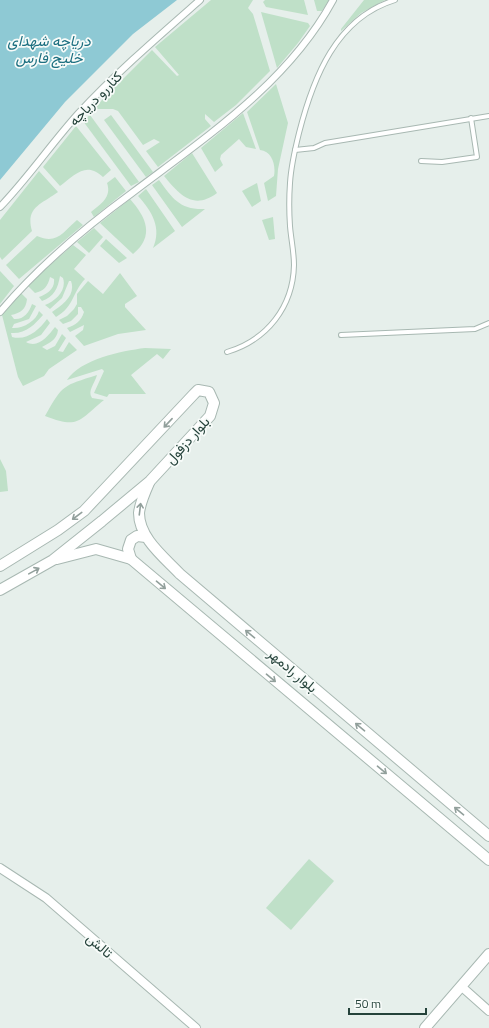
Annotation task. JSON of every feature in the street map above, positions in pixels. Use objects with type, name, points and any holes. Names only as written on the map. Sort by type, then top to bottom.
[{"type":"street","name":"کناررو دریاچه","points":[[0,207],[22,184],[78,114],[127,64],[151,45],[173,22],[200,0]]},
{"type":"street","points":[[0,312],[22,286],[74,238],[159,174],[257,94],[291,62],[310,38],[333,0]]},
{"type":"street","name":"بلوار دزفول","points":[[0,566],[58,530],[84,511],[198,390],[209,392],[214,403],[210,416],[150,481],[53,560],[0,590]]},
{"type":"street","name":"بلوار رادمهر","points":[[150,481],[141,502],[139,514],[146,537],[180,574],[489,836]]},
{"type":"street","points":[[132,559],[128,549],[131,540],[137,536],[146,537]]},
{"type":"street","points":[[53,560],[96,549],[132,559]]},
{"type":"street","name":"بلوار رادمهر","points":[[132,559],[489,860]]},
{"type":"street","name":"تالش","points":[[0,868],[46,898],[196,1028]]},
{"type":"street","points":[[425,1028],[489,954]]},
{"type":"street","points":[[462,987],[489,1011]]},
{"type":"lane","points":[[227,352],[244,347],[270,327],[284,306],[290,289],[294,264],[290,224],[290,183],[295,150],[308,98],[329,55],[337,42],[351,25],[363,15],[381,5],[395,0]]},
{"type":"lane","points":[[295,150],[314,148],[325,143],[489,116]]},
{"type":"lane","points":[[421,161],[442,162],[477,157],[471,118]]},
{"type":"lane","points":[[341,335],[475,329],[489,323]]},
{"type":"green space","points":[[211,0],[253,0],[248,8],[253,14],[270,71],[236,105],[214,122],[205,114],[205,119],[211,126],[158,167],[146,151],[160,142],[154,139],[143,145],[118,111],[113,109],[93,109],[152,50],[177,76],[179,75],[155,47]]},
{"type":"green space","points":[[265,0],[304,0],[308,15],[266,7],[263,2]]},
{"type":"green space","points":[[314,0],[329,0],[322,11],[317,11]]},
{"type":"green space","points":[[364,0],[385,0],[361,13],[341,31],[341,29]]},
{"type":"green space","points":[[261,12],[308,23],[310,26],[277,68]]},
{"type":"green space","points":[[276,84],[288,123],[278,169],[276,196],[268,201],[264,183],[274,176],[274,163],[268,153],[260,150],[247,112]]},
{"type":"green space","points":[[243,113],[256,149],[246,147],[239,139],[221,155],[220,159],[223,165],[215,172],[201,148]]},
{"type":"green space","points":[[90,115],[139,182],[131,186],[83,121]]},
{"type":"green space","points":[[111,115],[153,172],[146,177],[104,120]]},
{"type":"green space","points":[[76,126],[111,170],[103,177],[97,172],[91,170],[81,171],[60,186],[43,167]]},
{"type":"green space","points":[[192,153],[217,193],[201,200],[187,198],[175,189],[164,176]]},
{"type":"green space","points":[[39,171],[58,192],[36,207],[31,216],[30,223],[32,231],[2,260],[0,257],[0,220]]},
{"type":"green space","points":[[115,177],[126,191],[94,217],[91,212],[105,200],[108,192],[107,183]]},
{"type":"green space","points":[[159,180],[178,202],[189,208],[205,209],[182,227],[152,185]]},
{"type":"green space","points":[[257,183],[261,201],[252,207],[242,191]]},
{"type":"green space","points":[[146,189],[175,231],[153,248],[156,241],[156,227],[154,220],[148,208],[138,196]]},
{"type":"green space","points":[[130,199],[136,206],[146,226],[144,240],[133,254],[100,223]]},
{"type":"green space","points":[[273,217],[275,239],[269,240],[262,220]]},
{"type":"green space","points":[[77,220],[83,225],[19,279],[6,265],[37,236],[50,239],[55,238]]},
{"type":"green space","points":[[94,228],[103,237],[89,253],[77,242]]},
{"type":"green space","points":[[106,239],[127,258],[119,263],[100,246]]},
{"type":"green space","points":[[73,245],[86,255],[74,269],[85,279],[70,304],[56,317],[52,312],[68,299],[72,291],[71,281],[69,281],[62,298],[50,309],[45,305],[57,298],[62,291],[64,282],[63,278],[60,276],[55,292],[50,297],[42,301],[39,297],[50,291],[54,283],[54,279],[50,277],[45,288],[35,293],[27,285]]},
{"type":"green space","points":[[0,271],[14,286],[0,304]]},
{"type":"green space","points":[[120,273],[137,296],[125,304],[125,307],[146,330],[118,334],[84,346],[75,336],[83,330],[84,325],[70,332],[67,328],[76,324],[80,320],[84,312],[81,307],[78,307],[78,314],[71,321],[63,324],[59,320],[67,316],[74,309],[77,304],[77,294],[88,281],[103,294]]},
{"type":"green space","points":[[20,292],[27,299],[22,310],[11,315],[14,319],[23,317],[32,304],[36,306],[29,319],[14,324],[12,328],[25,326],[35,318],[39,311],[43,315],[33,325],[25,330],[11,333],[12,337],[17,338],[32,334],[47,319],[50,323],[41,335],[26,342],[30,344],[39,343],[46,338],[55,327],[58,330],[56,336],[52,341],[42,347],[47,350],[55,346],[62,334],[66,338],[58,351],[63,352],[69,342],[77,350],[49,369],[44,376],[23,386],[18,377],[2,315]]},
{"type":"green space","points":[[145,348],[171,349],[163,359],[157,354],[131,375],[146,394],[109,394],[107,397],[94,393],[104,371],[102,369],[67,380],[73,373],[92,361],[125,351]]},
{"type":"green space","points":[[97,375],[90,393],[92,398],[104,400],[83,418],[78,421],[65,422],[45,416],[60,392],[70,384]]},
{"type":"green space","points":[[0,459],[6,471],[8,491],[0,492]]},
{"type":"green space","points":[[309,859],[334,881],[291,930],[266,908]]},
{"type":"water","name":"دریاچه شهدای خلیج فارس","points":[[0,0],[177,0],[133,34],[65,102],[0,180]]}]
